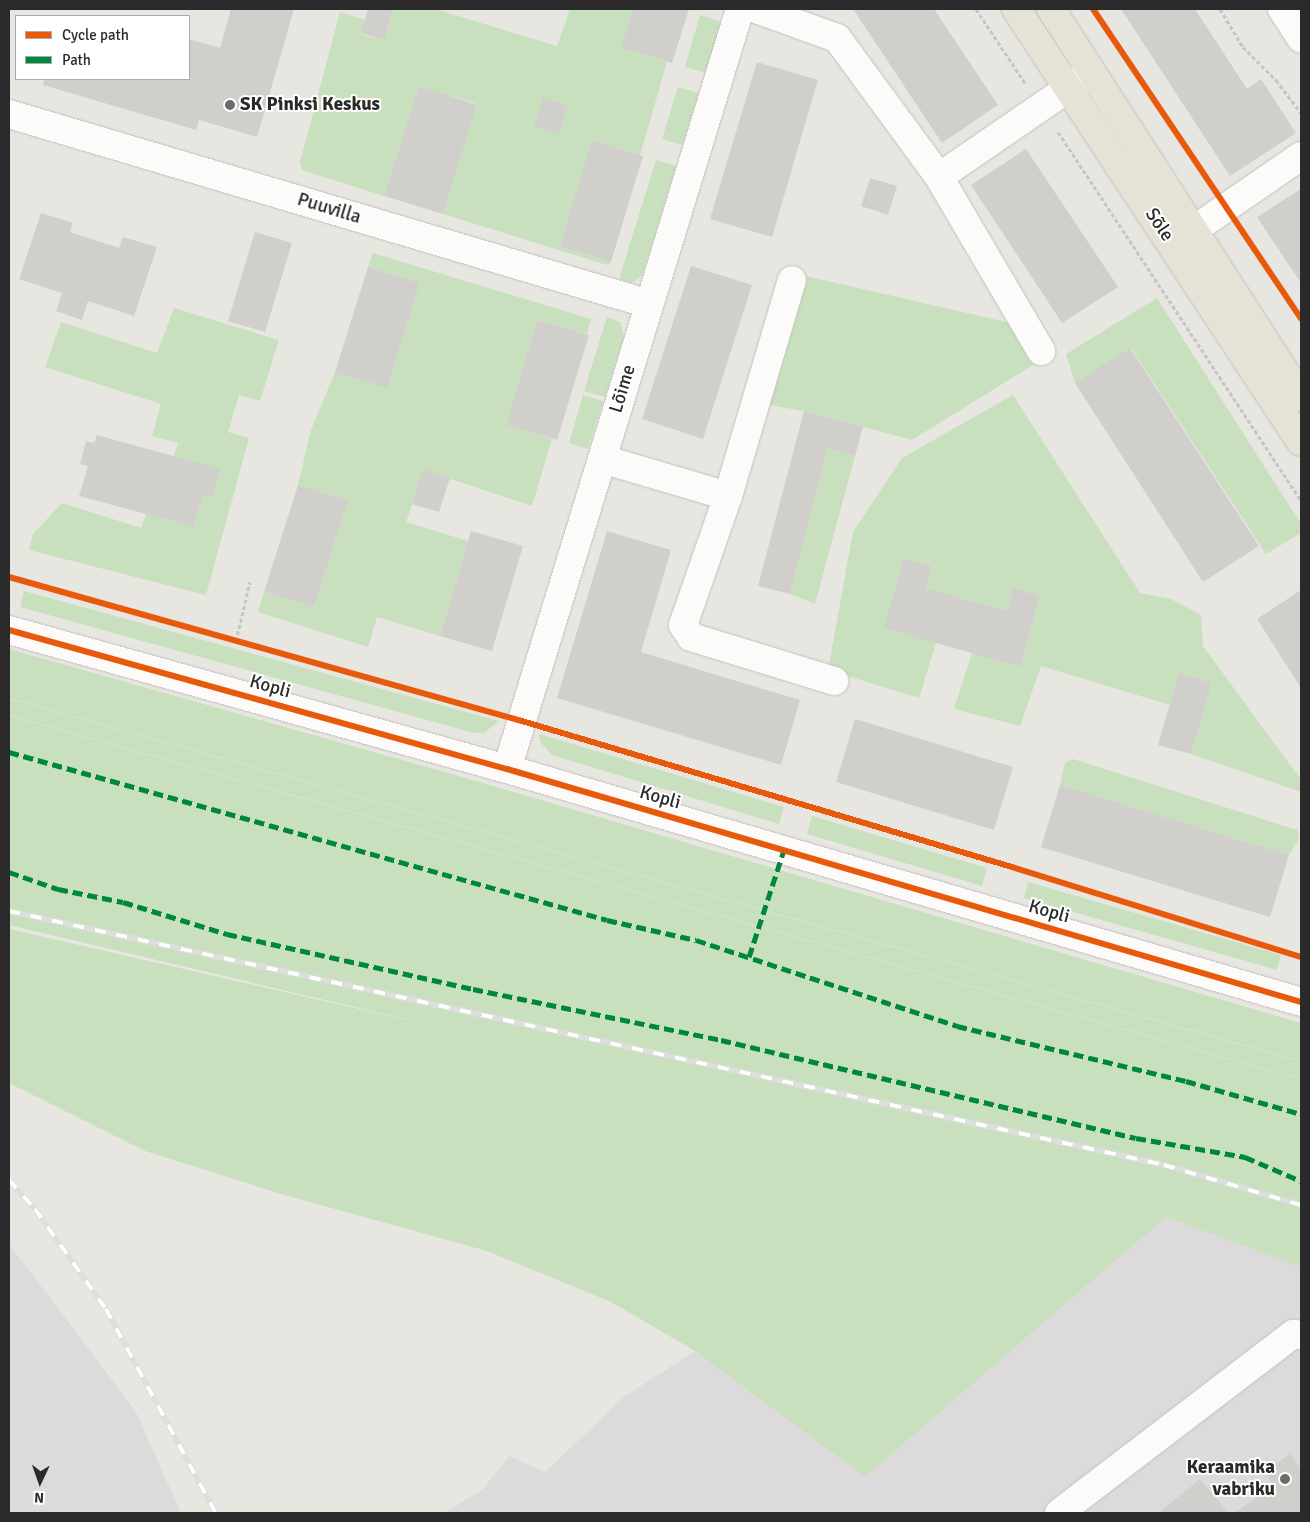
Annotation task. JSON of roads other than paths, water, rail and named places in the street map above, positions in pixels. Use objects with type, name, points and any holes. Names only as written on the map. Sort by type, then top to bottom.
[{"type":"main road","name":"Sõle","points":[[1016,9],[1067,87],[1294,395]]},
{"type":"main road","name":"Sõle","points":[[1050,9],[1195,229],[1294,395],[1301,442]]},
{"type":"street","name":"Lõime","points":[[507,769],[740,9]]},
{"type":"street","points":[[756,9],[837,38],[939,177],[1042,351]]},
{"type":"street","points":[[1282,9],[1301,38]]},
{"type":"street","points":[[939,177],[1042,108],[1067,87],[1092,72]]},
{"type":"street","name":"Puuvilla","points":[[9,114],[649,304]]},
{"type":"street","points":[[1195,229],[1301,156]]},
{"type":"street","points":[[792,280],[728,496],[684,625],[691,637],[834,681]]},
{"type":"street","points":[[602,459],[728,496]]},
{"type":"street","name":"Kopli","points":[[9,630],[507,769],[1301,1002]]},
{"type":"street","points":[[1059,1513],[1293,1334],[1301,1335]]},
{"type":"tram line","points":[[9,698],[1301,1061]]},
{"type":"tram line","points":[[9,715],[1301,1079]]},
{"type":"railway","points":[[9,911],[1164,1165],[1301,1205]]},
{"type":"railway","points":[[9,1180],[35,1209],[106,1309],[216,1513]]},
{"type":"place","name":"SK Pinksi Keskus","points":[[230,105]]},
{"type":"place","name":"Keraamika vabriku","points":[[1285,1479]]}]
